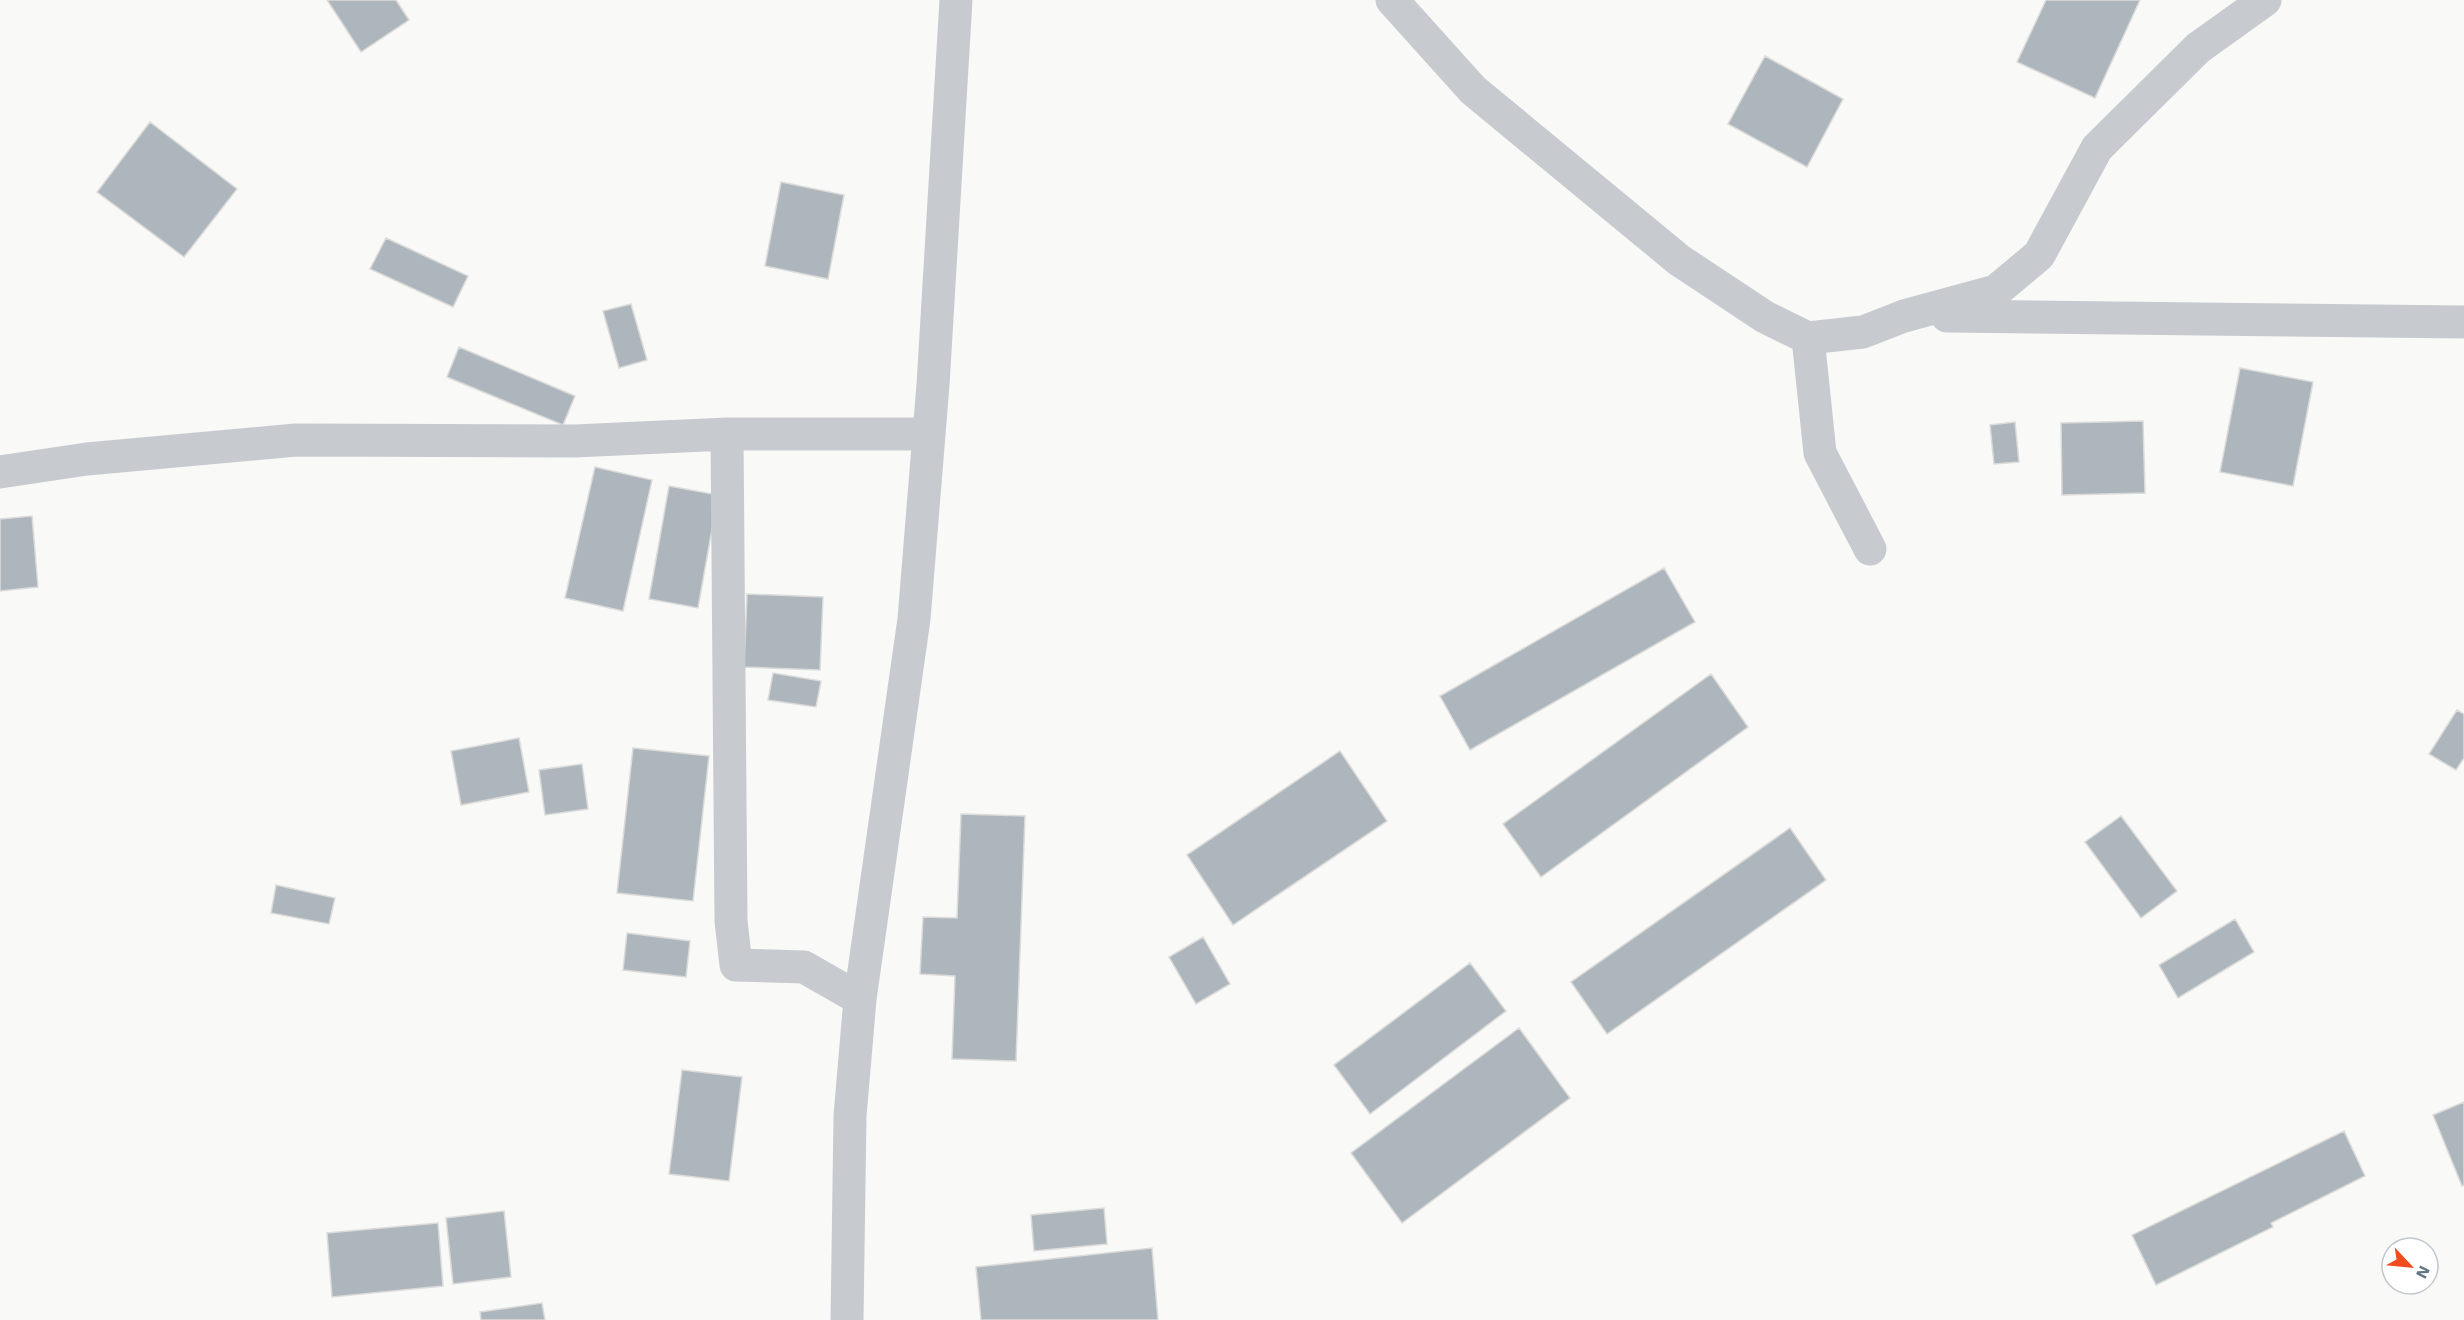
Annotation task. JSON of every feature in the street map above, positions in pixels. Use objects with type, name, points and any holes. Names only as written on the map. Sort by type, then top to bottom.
[{"type":"street","points":[[847,1320],[850,1116],[860,999],[914,619],[929,434],[956,0]]},
{"type":"street","points":[[1392,0],[1473,90],[1679,260],[1765,317],[1808,338],[1863,333],[1904,316],[1996,291],[2039,255],[2097,148],[2198,48],[2265,0]]},
{"type":"street","points":[[1904,316],[2464,322]]},
{"type":"street","points":[[1808,338],[1820,453],[1870,549]]},
{"type":"street","points":[[0,472],[87,459],[296,440],[575,441],[727,434],[929,434]]},
{"type":"street","points":[[727,434],[730,921],[736,965],[804,967],[860,999]]},
{"type":"building","points":[[327,0],[396,0],[409,20],[361,52]]},
{"type":"building","points":[[2046,0],[2140,0],[2095,98],[2017,62]]},
{"type":"building","points":[[1765,56],[1843,99],[1807,167],[1728,124]]},
{"type":"building","points":[[150,122],[237,189],[184,257],[97,192]]},
{"type":"building","points":[[781,182],[844,195],[828,279],[765,266]]},
{"type":"building","points":[[386,238],[468,276],[453,307],[370,269]]},
{"type":"building","points":[[631,304],[647,360],[619,368],[603,311]]},
{"type":"building","points":[[459,347],[575,396],[563,425],[447,377]]},
{"type":"building","points":[[2240,368],[2313,382],[2293,486],[2220,472]]},
{"type":"building","points":[[2143,421],[2145,493],[2062,495],[2061,423]]},
{"type":"building","points":[[2015,422],[2019,462],[1994,464],[1990,425]]},
{"type":"building","points":[[595,467],[652,480],[623,611],[565,598]]},
{"type":"building","points":[[669,486],[718,495],[698,608],[649,599]]},
{"type":"building","points":[[32,516],[38,587],[0,591],[0,519]]},
{"type":"building","points":[[1664,568],[1695,622],[1470,750],[1440,696]]},
{"type":"building","points":[[747,594],[823,597],[820,670],[744,667]]},
{"type":"building","points":[[773,673],[821,681],[816,707],[768,700]]},
{"type":"building","points":[[1711,674],[1748,727],[1541,877],[1503,824]]},
{"type":"building","points":[[2457,710],[2464,714],[2464,758],[2456,770],[2429,754]]},
{"type":"building","points":[[519,738],[529,792],[461,805],[451,751]]},
{"type":"building","points":[[633,748],[709,756],[693,901],[617,893]]},
{"type":"building","points":[[1340,751],[1387,821],[1233,925],[1187,855]]},
{"type":"building","points":[[582,764],[588,809],[545,815],[539,770]]},
{"type":"building","points":[[961,814],[1025,816],[1016,1061],[952,1059],[955,976],[920,974],[923,917],[957,918]]},
{"type":"building","points":[[2121,816],[2177,891],[2141,918],[2085,842]]},
{"type":"building","points":[[1790,828],[1826,880],[1607,1034],[1571,982]]},
{"type":"building","points":[[276,885],[335,898],[329,924],[271,913]]},
{"type":"building","points":[[2235,919],[2254,952],[2178,998],[2159,965]]},
{"type":"building","points":[[627,933],[690,941],[686,977],[623,970]]},
{"type":"building","points":[[1203,937],[1230,984],[1196,1004],[1169,957]]},
{"type":"building","points":[[1470,963],[1506,1011],[1370,1114],[1334,1065]]},
{"type":"building","points":[[1519,1028],[1570,1098],[1402,1223],[1351,1153]]},
{"type":"building","points":[[682,1070],[742,1077],[729,1181],[669,1174]]},
{"type":"building","points":[[2464,1102],[2464,1185],[2462,1186],[2433,1115]]},
{"type":"building","points":[[2344,1131],[2365,1176],[2271,1223],[2273,1227],[2156,1285],[2132,1235]]},
{"type":"building","points":[[1104,1208],[1107,1244],[1034,1251],[1031,1215]]},
{"type":"building","points":[[504,1211],[511,1277],[453,1284],[446,1218]]},
{"type":"building","points":[[438,1223],[443,1286],[332,1297],[327,1233]]},
{"type":"building","points":[[1152,1248],[1158,1320],[981,1320],[976,1267]]},
{"type":"building","points":[[542,1303],[545,1320],[481,1320],[480,1312]]}]
